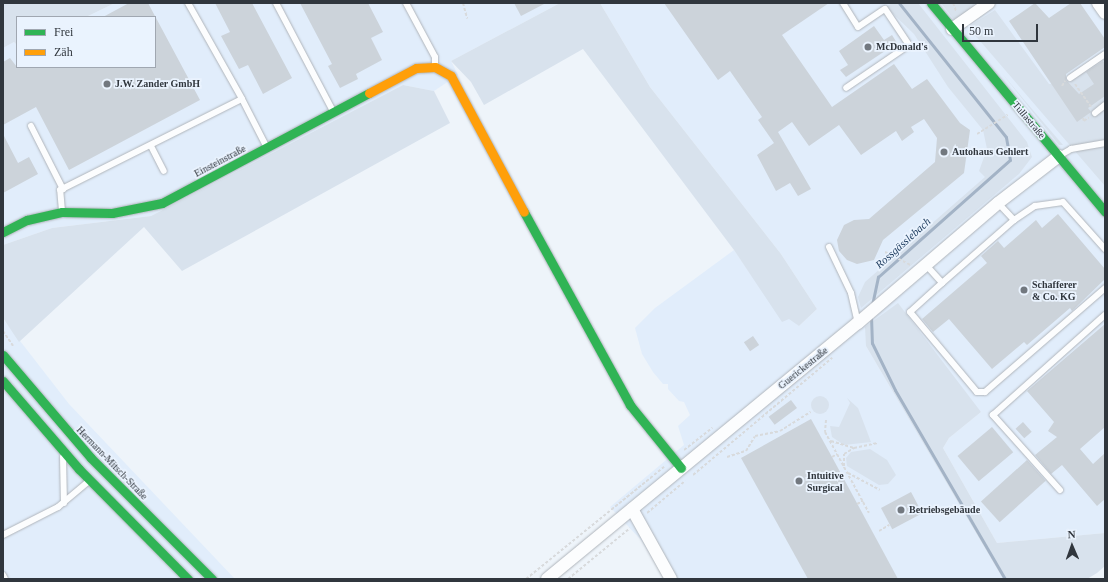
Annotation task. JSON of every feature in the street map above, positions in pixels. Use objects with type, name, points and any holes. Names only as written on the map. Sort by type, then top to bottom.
[{"type":"street","name":"Tullastraße","points":[[931,3],[1105,212]]},
{"type":"street","points":[[1098,3],[1105,13]]},
{"type":"street","points":[[952,29],[986,4]]},
{"type":"street","name":"Einsteinstraße","points":[[3,232],[27,220],[62,212],[141,210],[183,193],[416,68],[436,67]]},
{"type":"street","points":[[436,67],[451,76],[608,369],[630,405],[681,468]]},
{"type":"street","name":"Guerickestraße","points":[[547,579],[861,321],[998,203],[1059,156]]},
{"type":"street","name":"Hermann-Mitsch-Straße","points":[[3,355],[102,469],[212,579]]},
{"type":"street","points":[[3,382],[63,452],[188,579]]},
{"type":"street","points":[[90,480],[102,469]]},
{"type":"street","points":[[632,509],[671,579]]},
{"type":"lane","points":[[188,3],[242,99],[267,148]]},
{"type":"lane","points":[[276,3],[334,112]]},
{"type":"lane","points":[[406,3],[435,57],[436,67]]},
{"type":"lane","points":[[843,3],[858,26],[885,9],[909,45],[846,88]]},
{"type":"lane","points":[[1070,78],[1105,54]]},
{"type":"lane","points":[[63,189],[242,99]]},
{"type":"lane","points":[[1095,113],[1105,106]]},
{"type":"lane","points":[[31,126],[63,189],[62,212]]},
{"type":"lane","points":[[1059,156],[1071,149],[1105,143]]},
{"type":"lane","points":[[151,146],[164,171]]},
{"type":"lane","points":[[1105,249],[1063,202],[1035,206],[1014,220],[910,312],[978,392],[985,392],[1105,288]]},
{"type":"lane","points":[[998,203],[1014,220]]},
{"type":"lane","points":[[829,247],[851,293],[861,321]]},
{"type":"lane","points":[[926,265],[942,283]]},
{"type":"lane","points":[[1060,490],[993,415],[1105,315]]},
{"type":"lane","points":[[63,452],[64,503]]},
{"type":"lane","points":[[3,535],[64,503],[90,480]]},
{"type":"lane","points":[[3,575],[5,579]]},
{"type":"path","points":[[463,3],[467,18]]},
{"type":"path","points":[[1062,86],[1070,78],[1095,113],[1084,121],[1082,118]]},
{"type":"path","points":[[977,134],[991,129],[1001,121]]},
{"type":"path","points":[[885,252],[904,260]]},
{"type":"path","points":[[3,331],[18,352]]},
{"type":"path","points":[[568,579],[831,361],[836,341]]},
{"type":"path","points":[[727,457],[746,451],[755,436],[780,431],[810,412]]},
{"type":"path","points":[[826,420],[825,432],[869,513]]},
{"type":"path","points":[[830,441],[854,448]]},
{"type":"path","points":[[845,469],[844,454],[854,448],[877,443]]},
{"type":"path","points":[[832,457],[837,454]]},
{"type":"path","points":[[847,473],[880,490]]},
{"type":"path","points":[[857,504],[863,501]]},
{"type":"path","points":[[879,532],[889,524]]},
{"type":"shaded area","points":[[3,3],[115,3],[88,16],[16,16],[16,44],[14,42],[3,48]]},
{"type":"shaded area","points":[[115,3],[560,3],[451,61],[458,75],[434,91],[403,85],[151,216],[52,228],[3,245],[3,48],[14,42],[16,44],[16,68],[156,68],[156,16],[88,16]]},
{"type":"shaded area","points":[[560,3],[600,3],[650,87],[781,254],[817,309],[799,326],[789,319],[782,322],[734,250],[583,49],[484,105],[471,82],[451,61]]},
{"type":"shaded area","points":[[600,3],[1105,3],[1105,533],[997,543],[943,448],[949,438],[981,412],[866,346],[1003,579],[665,579],[641,540],[610,507],[684,445],[678,426],[690,415],[684,402],[679,401],[668,389],[668,384],[663,384],[653,372],[642,354],[635,328],[655,308],[734,250],[751,275],[799,326],[817,309],[781,254],[650,87]]},
{"type":"shaded area","points":[[892,3],[918,3],[1027,142],[1032,157],[1019,174],[861,308],[858,297],[865,282],[985,177],[979,171],[987,149],[983,130],[948,87],[914,34],[886,7]]},
{"type":"shaded area","points":[[941,3],[975,3],[970,12],[955,21]]},
{"type":"shaded area","points":[[995,10],[1049,84],[1056,84],[1105,50],[1105,186],[968,27]]},
{"type":"shaded area","points":[[1001,72],[1026,102],[1063,145],[1059,145]]},
{"type":"shaded area","points":[[403,85],[434,91],[450,123],[182,271],[144,227],[19,342],[3,318],[3,245],[52,228],[151,216]]},
{"type":"shaded area","points":[[898,303],[981,412],[949,438],[943,448],[997,543],[1105,533],[1105,566],[1097,573],[1087,579],[1003,579],[866,346],[865,327]]},
{"type":"shaded area","points":[[3,319],[69,404],[235,579],[3,579]]},
{"type":"shaded area","points":[[820,396],[826,399],[829,405],[826,411],[820,414],[814,411],[811,405],[814,399]]},
{"type":"shaded area","points":[[847,398],[858,408],[871,442],[844,445],[832,437],[830,426],[839,427],[850,403]]},
{"type":"shaded area","points":[[870,449],[887,460],[896,475],[888,484],[879,485],[847,466],[846,458],[851,452]]},
{"type":"building","name":"J.W. Zander GmbH","points":[[129,3],[148,3],[155,16],[105,16]]},
{"type":"building","points":[[215,3],[252,3],[292,78],[263,94],[248,65],[239,69],[221,36],[230,32]]},
{"type":"building","points":[[300,3],[368,3],[383,32],[371,38],[382,60],[356,74],[358,79],[340,88],[328,66],[332,64]]},
{"type":"building","points":[[514,3],[546,3],[521,16]]},
{"type":"building","points":[[664,3],[829,3],[782,35],[832,107],[894,64],[912,89],[927,79],[960,123],[970,130],[964,173],[883,240],[874,260],[857,264],[847,260],[839,251],[837,240],[844,225],[854,220],[869,219],[935,162],[937,138],[924,119],[911,127],[914,132],[902,141],[896,131],[861,155],[839,125],[809,146],[792,122],[778,132],[811,189],[798,196],[790,183],[776,191],[757,155],[774,143],[758,120],[762,117],[730,71],[718,80]]},
{"type":"building","points":[[1035,3],[1049,18],[1071,3],[1080,3],[1105,39],[1105,47],[1066,74],[1066,80],[1079,94],[1094,84],[1086,72],[1103,61],[1105,64],[1105,96],[1088,108],[1091,112],[1077,122],[1009,21]]},
{"type":"building","name":"J.W. Zander GmbH","points":[[156,18],[200,100],[69,170],[36,107],[3,125],[3,62],[10,58],[16,68],[156,68]]},
{"type":"building","name":"McDonald's","points":[[874,26],[884,40],[892,35],[897,43],[846,77],[840,70],[848,65],[839,51]]},
{"type":"building","points":[[3,134],[18,163],[29,157],[38,174],[3,193]]},
{"type":"building","name":"Schafferer & Co. KG","points":[[1058,214],[1105,269],[1105,279],[1072,311],[1070,308],[1027,345],[1024,342],[992,369],[949,319],[933,332],[922,319],[987,263],[981,256],[998,241],[1004,248],[1036,220],[1042,228]]},
{"type":"building","points":[[1105,324],[1105,427],[1080,449],[1093,464],[1105,453],[1105,499],[1097,506],[1062,465],[1051,474],[1035,455],[1057,437],[1048,431],[1054,422],[1027,391]]},
{"type":"building","points":[[753,336],[759,345],[750,351],[744,342]]},
{"type":"building","points":[[791,400],[797,408],[775,425],[769,417]]},
{"type":"building","name":"Intuitive Surgical","points":[[811,419],[898,579],[808,579],[741,458]]},
{"type":"building","points":[[1023,422],[1032,432],[1024,438],[1016,429]]},
{"type":"building","points":[[992,427],[1013,452],[979,481],[958,456]]},
{"type":"building","points":[[1027,460],[1046,481],[1000,522],[981,501]]},
{"type":"building","name":"Betriebsgebäude","points":[[911,492],[922,513],[892,529],[881,508]]},
{"type":"waterway","name":"Rossgässlebach","points":[[872,305],[878,277],[1010,160],[1006,137],[899,3]]},
{"type":"waterway","name":"Rossgässlebach","points":[[871,316],[872,343],[895,390],[1005,579]]},
{"type":"traffic: fast","points":[[931,3],[1105,212]]},
{"type":"traffic: fast","points":[[3,232],[27,220],[62,212],[112,213],[162,203],[369,93]]},
{"type":"traffic: fast","points":[[524,212],[630,405],[681,468]]},
{"type":"traffic: fast","points":[[3,355],[91,458],[212,579]]},
{"type":"traffic: fast","points":[[3,381],[79,469],[188,579]]},
{"type":"traffic: slow","points":[[369,93],[416,68],[435,67],[451,76],[524,212]]},
{"type":"place","name":"McDonald's","points":[[868,47]]},
{"type":"place","name":"J.W. Zander GmbH","points":[[107,84]]},
{"type":"place","name":"Autohaus Gehlert","points":[[944,152]]},
{"type":"place","name":"Schafferer & Co. KG","points":[[1024,290]]},
{"type":"place","name":"Intuitive Surgical","points":[[799,481]]},
{"type":"place","name":"Betriebsgebäude","points":[[901,510]]}]
